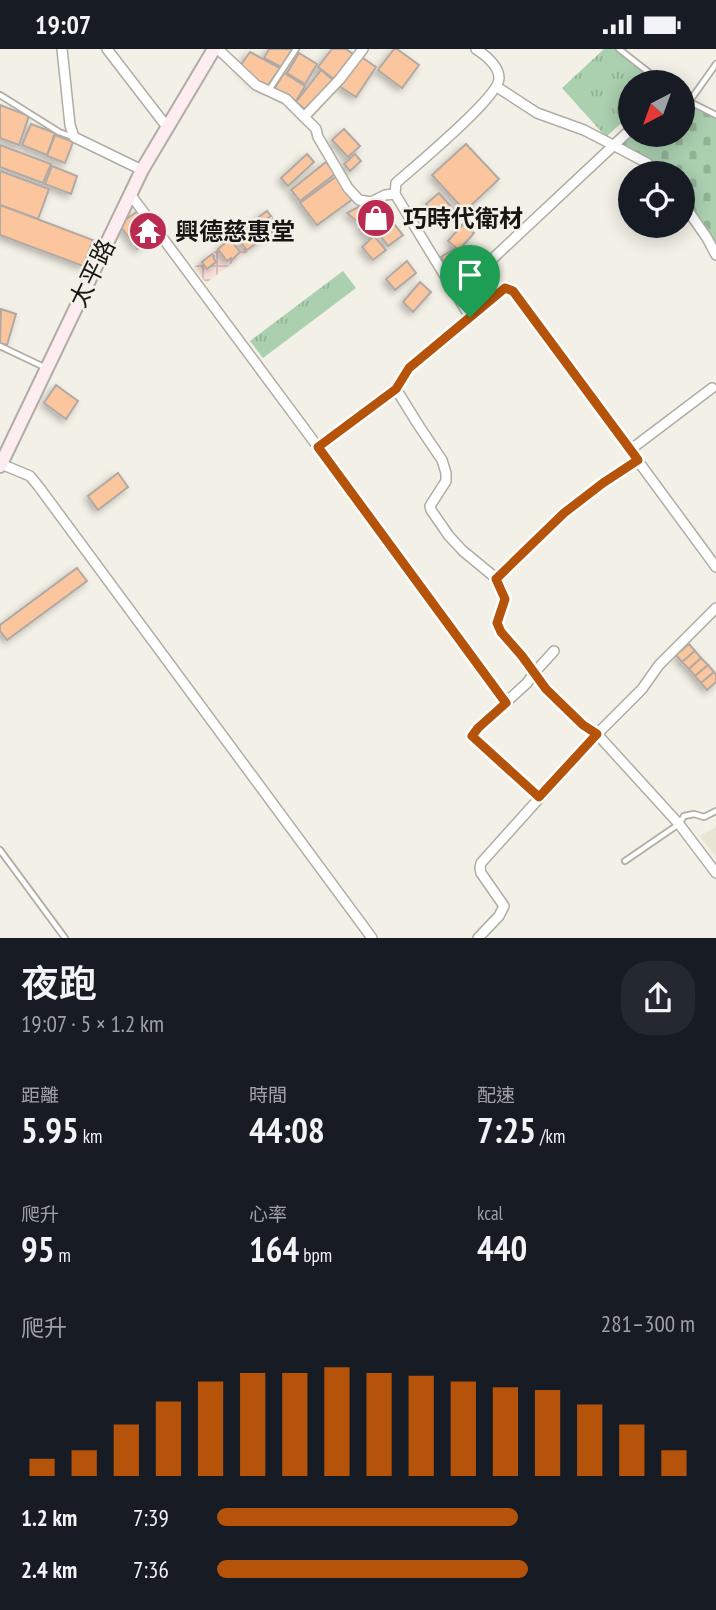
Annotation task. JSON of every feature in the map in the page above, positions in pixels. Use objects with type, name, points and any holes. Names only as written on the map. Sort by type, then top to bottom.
[{"type":"street","points":[[62,49],[70,125],[74,137],[142,170]]},
{"type":"street","points":[[107,49],[167,127]]},
{"type":"street","points":[[216,49],[256,85],[286,99],[316,129],[348,188],[359,199],[371,202],[385,195],[395,194]]},
{"type":"street","name":"太平路","points":[[0,465],[142,170],[216,49]]},
{"type":"street","points":[[304,117],[340,79],[363,49]]},
{"type":"street","points":[[470,317],[395,194],[396,183],[459,128],[497,87],[500,77],[487,57],[476,49]]},
{"type":"street","points":[[497,87],[537,113],[584,130],[643,161]]},
{"type":"street","points":[[456,293],[618,141]]},
{"type":"street","points":[[130,194],[506,703]]},
{"type":"street","points":[[695,221],[716,255]]},
{"type":"street","points":[[318,447],[396,389],[409,368],[505,288],[513,291],[716,567]]},
{"type":"street","points":[[631,451],[712,388]]},
{"type":"street","points":[[396,389],[442,460],[446,473],[446,481],[433,499],[431,510],[463,551],[496,579],[505,599],[497,623],[501,632],[546,689],[583,725],[597,734],[679,824],[716,873]]},
{"type":"street","points":[[496,579],[564,513],[638,460]]},
{"type":"street","points":[[0,465],[30,476],[39,487],[372,938]]},
{"type":"street","points":[[478,938],[499,916],[504,906],[481,873],[481,863],[597,734],[642,689],[659,665],[716,608]]},
{"type":"street","points":[[539,797],[472,736],[527,683],[554,651]]},
{"type":"lane","points":[[269,90],[296,49]]},
{"type":"lane","points":[[619,49],[646,70]]},
{"type":"lane","points":[[695,94],[716,64]]},
{"type":"lane","points":[[0,95],[59,132],[74,137]]},
{"type":"lane","points":[[695,105],[716,115]]},
{"type":"lane","points":[[0,347],[47,368]]},
{"type":"lane","points":[[625,861],[679,824],[684,816],[694,814],[704,817],[716,811]]},
{"type":"lane","points":[[0,850],[65,938]]},
{"type":"shaded area","points":[[268,210],[280,227],[206,283],[194,267]]},
{"type":"shaded area","points":[[716,827],[716,856],[699,836]]},
{"type":"green space","points":[[604,49],[617,49],[645,70],[618,70],[618,126],[606,137],[562,88]]},
{"type":"green space","points":[[695,106],[716,116],[716,260],[695,224],[695,161],[638,161],[615,145],[695,147]]},
{"type":"green space","points":[[343,271],[356,288],[263,358],[250,341]]},
{"type":"building","points":[[269,49],[293,49],[283,68],[264,58]]},
{"type":"building","points":[[332,49],[346,49],[353,54],[334,79],[318,67]]},
{"type":"building","points":[[394,49],[419,65],[402,88],[378,70]]},
{"type":"building","points":[[250,52],[280,68],[267,87],[257,84],[240,66]]},
{"type":"building","points":[[299,53],[317,64],[305,84],[287,73]]},
{"type":"building","points":[[360,56],[376,67],[356,97],[339,86]]},
{"type":"building","points":[[321,70],[333,80],[308,111],[296,102]]},
{"type":"building","points":[[284,73],[305,86],[296,101],[275,88]]},
{"type":"building","points":[[0,105],[29,116],[19,145],[0,138]]},
{"type":"building","points":[[31,124],[55,133],[47,155],[22,145]]},
{"type":"building","points":[[344,129],[360,146],[348,157],[332,140]]},
{"type":"building","points":[[55,135],[73,142],[65,163],[47,156]]},
{"type":"building","points":[[466,144],[499,179],[465,211],[432,175]]},
{"type":"building","points":[[0,145],[51,164],[43,183],[0,167]]},
{"type":"building","points":[[307,154],[314,162],[288,186],[281,178]]},
{"type":"building","points":[[355,154],[361,161],[350,171],[344,164]]},
{"type":"building","points":[[326,162],[335,174],[300,201],[291,190]]},
{"type":"building","points":[[52,166],[77,176],[71,194],[45,184]]},
{"type":"building","points":[[0,171],[49,189],[38,219],[0,205]]},
{"type":"building","points":[[337,176],[353,199],[317,225],[300,203]]},
{"type":"building","points":[[439,193],[455,211],[442,222],[426,204]]},
{"type":"building","points":[[366,203],[372,208],[359,223],[347,213]]},
{"type":"building","points":[[0,205],[93,240],[83,266],[0,235]]},
{"type":"building","points":[[374,210],[386,219],[370,239],[359,229]]},
{"type":"building","points":[[138,211],[155,236],[137,249],[119,224]]},
{"type":"building","points":[[267,211],[271,216],[268,218],[276,229],[247,250],[235,235]]},
{"type":"building","points":[[394,224],[403,235],[388,246],[380,235]]},
{"type":"building","points":[[463,224],[474,233],[459,250],[448,241]]},
{"type":"building","points":[[374,236],[386,250],[373,260],[362,247]]},
{"type":"building","points":[[230,239],[240,252],[227,261],[218,249]]},
{"type":"building","points":[[455,248],[468,266],[454,276],[441,257]]},
{"type":"building","points":[[212,254],[216,262],[207,269],[202,262]]},
{"type":"building","points":[[407,261],[416,273],[395,290],[386,279]]},
{"type":"building","points":[[420,282],[431,292],[413,312],[403,302]]},
{"type":"building","points":[[1,309],[16,314],[7,345],[0,343]]},
{"type":"building","points":[[56,385],[78,401],[66,419],[44,403]]},
{"type":"building","points":[[118,473],[128,487],[98,510],[88,496]]},
{"type":"building","points":[[77,568],[87,581],[7,640],[0,631],[0,625]]},
{"type":"building","points":[[689,644],[695,651],[682,662],[676,655]]},
{"type":"building","points":[[695,651],[701,658],[689,669],[682,662]]},
{"type":"building","points":[[701,658],[708,665],[695,676],[689,669]]},
{"type":"building","points":[[708,665],[714,672],[701,683],[695,676]]},
{"type":"building","points":[[714,672],[716,682],[707,690],[701,683]]},
{"type":"place","name":"巧時代衛材","points":[[376,218]]},
{"type":"place","name":"興德慈惠堂","points":[[148,231]]},
{"type":"route","points":[[505,288],[513,291],[638,460],[564,513],[496,579],[505,599],[497,623],[501,632],[546,689],[583,725],[597,734],[539,797],[472,736],[506,703],[318,447],[396,389],[409,368],[470,317],[505,288]]}]
